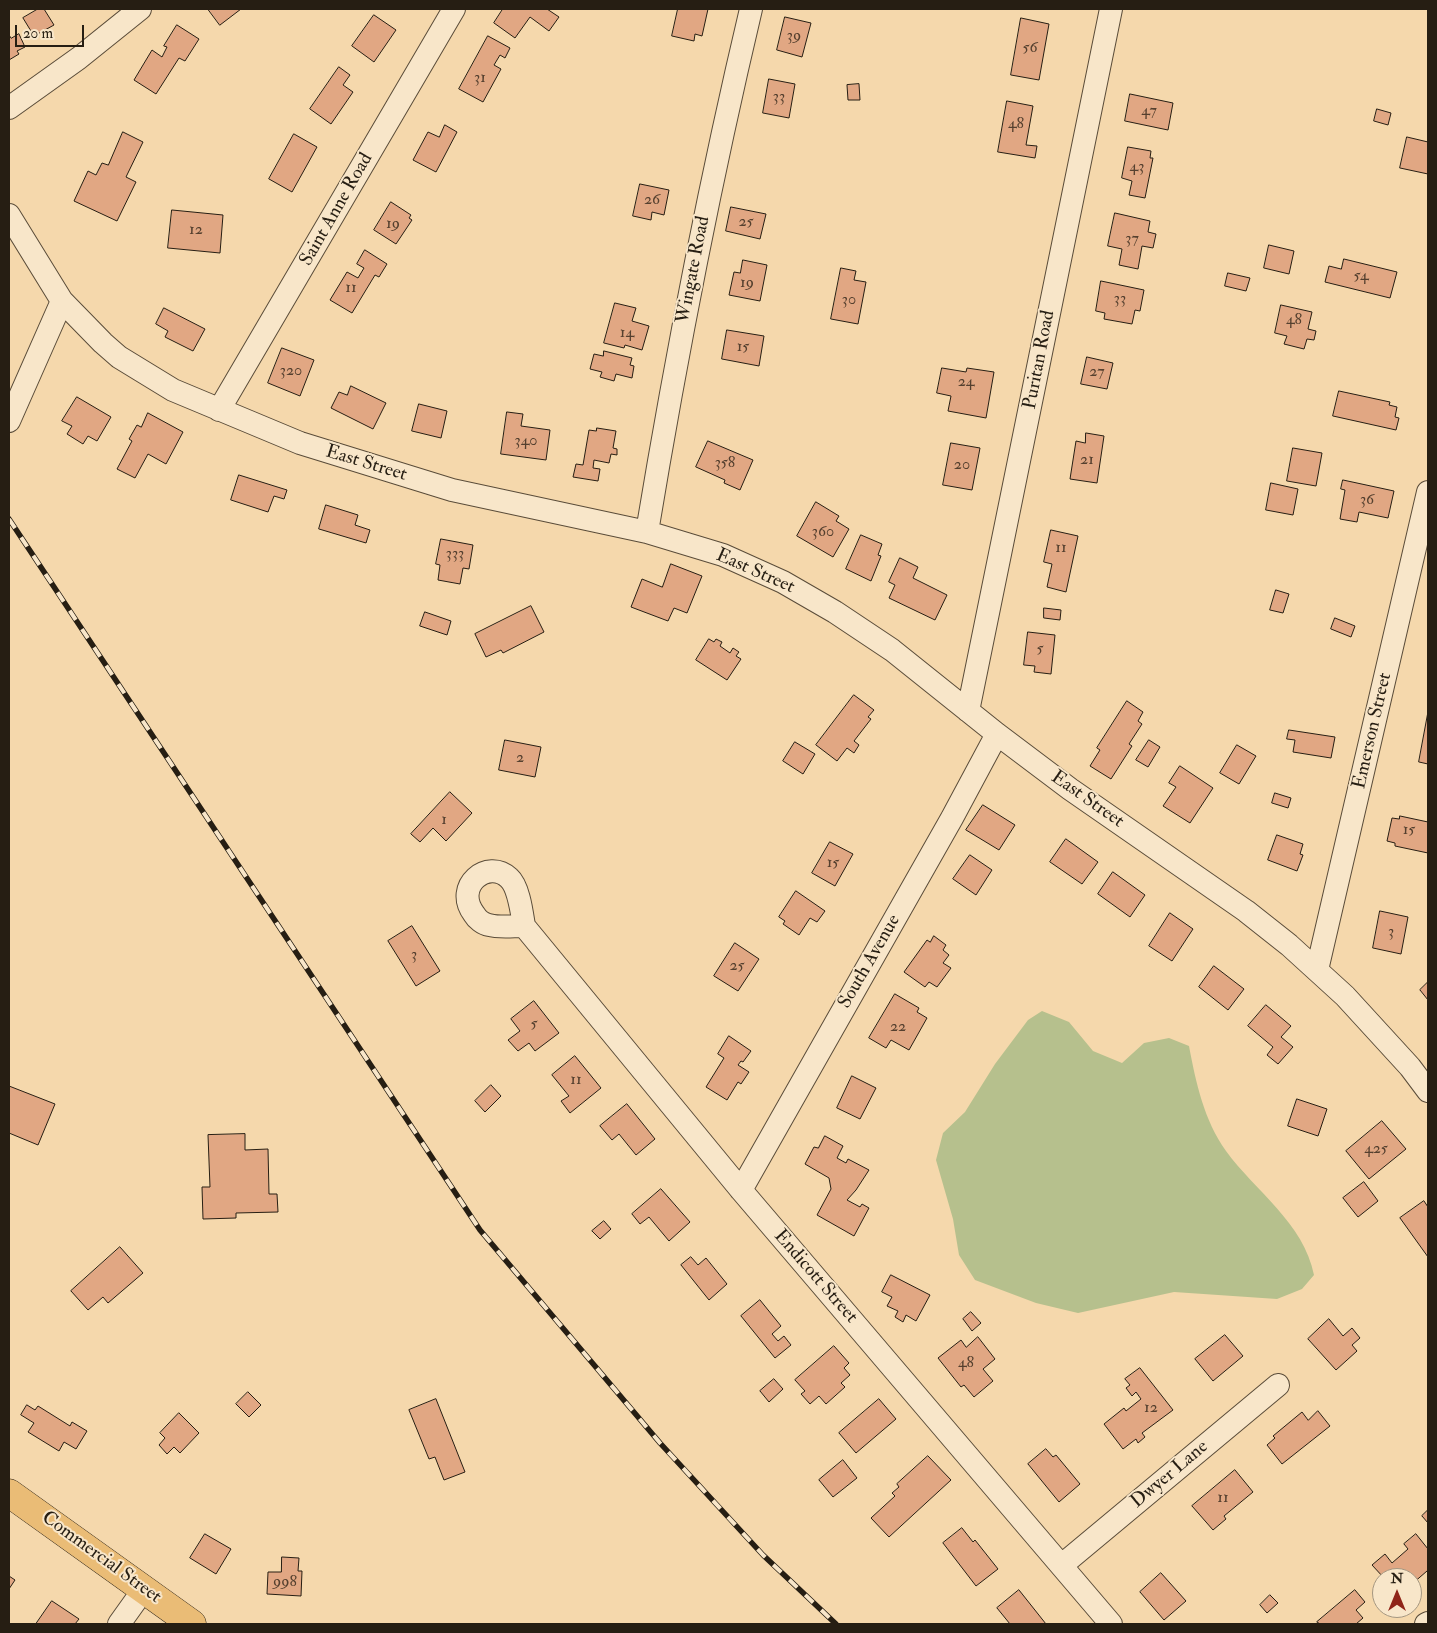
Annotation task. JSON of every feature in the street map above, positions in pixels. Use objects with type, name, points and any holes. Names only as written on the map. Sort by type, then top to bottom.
[{"type":"main road","name":"Commercial Street","points":[[9,1493],[192,1624]]},
{"type":"street","points":[[9,108],[79,58],[140,9]]},
{"type":"street","name":"Saint Anne Road","points":[[219,410],[454,9]]},
{"type":"street","name":"Wingate Road","points":[[647,532],[675,364],[724,123],[750,9]]},
{"type":"street","name":"Puritan Road","points":[[968,711],[1111,9]]},
{"type":"street","name":"East Street","points":[[9,215],[62,301],[119,357],[173,390],[300,443],[452,490],[647,532],[724,555],[783,582],[835,612],[892,650],[997,734],[1070,789],[1246,911],[1345,996],[1410,1067],[1428,1091]]},
{"type":"street","points":[[9,421],[62,301]]},
{"type":"street","name":"Emerson Street","points":[[1317,970],[1428,492]]},
{"type":"street","name":"South Avenue","points":[[740,1190],[947,827],[997,734]]},
{"type":"street","name":"Endicott Street","points":[[524,926],[740,1190],[1111,1624]]},
{"type":"street","name":"Dwyer Lane","points":[[1062,1565],[1278,1385]]},
{"type":"street","points":[[119,1624],[144,1589]]},
{"type":"green space","points":[[1042,1011],[1069,1022],[1093,1051],[1122,1063],[1144,1043],[1169,1038],[1189,1046],[1206,1114],[1218,1139],[1238,1166],[1289,1223],[1309,1256],[1314,1275],[1302,1289],[1277,1299],[1174,1292],[1078,1313],[1036,1303],[975,1280],[959,1255],[953,1219],[936,1160],[943,1133],[965,1112],[995,1064],[1028,1020]]},
{"type":"building","points":[[38,9],[44,9],[54,25],[34,36],[23,18]]},
{"type":"building","points":[[208,9],[241,9],[220,25]]},
{"type":"building","points":[[503,9],[547,9],[559,17],[549,31],[530,17],[515,38],[494,23]]},
{"type":"building","points":[[678,9],[708,9],[702,36],[695,34],[694,41],[672,36]]},
{"type":"building","points":[[374,15],[396,30],[374,62],[352,46]]},
{"type":"building","points":[[785,17],[811,23],[802,57],[777,50]]},
{"type":"building","points":[[1021,18],[1049,24],[1039,80],[1011,75]]},
{"type":"building","points":[[177,25],[199,39],[185,61],[179,58],[156,94],[134,80],[152,50],[162,57],[167,47],[164,46]]},
{"type":"building","points":[[19,34],[25,47],[17,51],[19,54],[9,60],[9,35],[11,38]]},
{"type":"building","points":[[488,36],[510,48],[505,58],[500,55],[494,65],[501,69],[483,102],[459,89]]},
{"type":"building","points":[[339,67],[350,75],[343,85],[353,92],[331,124],[310,109]]},
{"type":"building","points":[[769,79],[795,84],[789,118],[763,113]]},
{"type":"building","points":[[859,84],[860,100],[848,100],[847,85]]},
{"type":"building","points":[[1130,94],[1173,103],[1168,130],[1125,121]]},
{"type":"building","points":[[1007,101],[1033,106],[1026,145],[1037,146],[1035,158],[998,152]]},
{"type":"building","points":[[1377,109],[1391,113],[1388,125],[1374,121]]},
{"type":"building","points":[[445,125],[457,132],[436,172],[413,160],[428,132],[439,137]]},
{"type":"building","points":[[123,132],[143,142],[126,177],[136,182],[117,221],[74,201],[88,171],[96,175],[102,163],[108,165]]},
{"type":"building","points":[[294,134],[317,147],[292,192],[269,179]]},
{"type":"building","points":[[1407,137],[1428,142],[1428,174],[1400,168]]},
{"type":"building","points":[[1128,147],[1151,151],[1150,158],[1153,158],[1145,198],[1129,195],[1132,181],[1122,178]]},
{"type":"building","points":[[640,184],[669,190],[664,215],[652,212],[651,220],[633,216]]},
{"type":"building","points":[[391,202],[411,215],[409,218],[412,220],[396,244],[374,230]]},
{"type":"building","points":[[731,207],[766,214],[760,239],[726,231]]},
{"type":"building","points":[[172,210],[223,215],[220,253],[168,248]]},
{"type":"building","points":[[1115,213],[1150,221],[1148,232],[1156,234],[1153,248],[1142,246],[1138,269],[1119,265],[1122,249],[1108,246]]},
{"type":"building","points":[[1269,245],[1294,251],[1289,274],[1264,268]]},
{"type":"building","points":[[365,250],[387,264],[379,277],[375,275],[352,313],[330,300],[347,272],[358,278],[364,268],[357,264]]},
{"type":"building","points":[[1344,259],[1397,272],[1390,298],[1325,282],[1329,266],[1341,269]]},
{"type":"building","points":[[743,260],[767,265],[760,301],[729,295],[734,272],[740,273]]},
{"type":"building","points":[[841,268],[856,271],[854,280],[866,282],[858,324],[831,319]]},
{"type":"building","points":[[1228,273],[1250,278],[1246,291],[1225,286]]},
{"type":"building","points":[[1101,281],[1144,290],[1140,311],[1135,310],[1132,324],[1104,319],[1105,313],[1096,311]]},
{"type":"building","points":[[615,303],[636,308],[632,321],[649,326],[642,350],[625,345],[624,348],[604,343]]},
{"type":"building","points":[[1281,305],[1312,312],[1308,329],[1316,331],[1314,340],[1307,339],[1304,349],[1284,344],[1287,336],[1275,333]]},
{"type":"building","points":[[164,308],[205,329],[193,351],[165,337],[168,331],[156,324]]},
{"type":"building","points":[[727,330],[764,336],[759,366],[722,359]]},
{"type":"building","points":[[282,348],[314,360],[300,396],[268,383]]},
{"type":"building","points":[[604,351],[632,358],[630,365],[634,366],[632,378],[616,374],[614,381],[600,377],[602,372],[590,369],[594,354],[603,356]]},
{"type":"building","points":[[1087,357],[1113,363],[1107,389],[1081,384]]},
{"type":"building","points":[[942,368],[966,372],[967,368],[994,372],[986,418],[948,411],[951,396],[937,393]]},
{"type":"building","points":[[351,386],[386,403],[373,429],[331,408],[339,392],[347,395]]},
{"type":"building","points":[[1339,391],[1390,402],[1389,405],[1397,407],[1395,417],[1399,418],[1396,430],[1333,416]]},
{"type":"building","points":[[77,397],[111,417],[97,441],[88,436],[83,444],[67,434],[72,426],[62,421]]},
{"type":"building","points":[[419,404],[447,411],[441,438],[412,431]]},
{"type":"building","points":[[507,412],[523,414],[521,426],[550,430],[546,460],[501,454]]},
{"type":"building","points":[[148,413],[183,432],[166,464],[148,454],[135,478],[117,469],[132,441],[129,439],[137,425],[141,427]]},
{"type":"building","points":[[597,428],[616,431],[613,448],[617,449],[617,455],[611,454],[609,463],[594,460],[593,468],[600,469],[598,481],[573,477],[576,464],[583,465],[589,430],[596,431]]},
{"type":"building","points":[[1086,433],[1104,436],[1097,483],[1070,479],[1076,441],[1085,443]]},
{"type":"building","points":[[708,441],[753,460],[740,490],[724,483],[725,480],[696,467]]},
{"type":"building","points":[[951,443],[980,448],[972,490],[943,485]]},
{"type":"building","points":[[1293,448],[1322,453],[1316,486],[1287,481]]},
{"type":"building","points":[[239,475],[287,490],[284,499],[274,496],[268,512],[231,500]]},
{"type":"building","points":[[1343,480],[1394,491],[1388,518],[1359,512],[1357,522],[1340,519],[1345,490],[1341,489]]},
{"type":"building","points":[[1271,483],[1298,489],[1293,515],[1266,510]]},
{"type":"building","points":[[816,502],[839,516],[836,521],[849,529],[833,557],[797,536]]},
{"type":"building","points":[[326,505],[358,515],[355,525],[370,530],[366,543],[319,529]]},
{"type":"building","points":[[1051,530],[1078,536],[1066,592],[1047,587],[1052,564],[1044,562]]},
{"type":"building","points":[[861,535],[882,544],[878,555],[881,556],[871,581],[846,569]]},
{"type":"building","points":[[441,539],[473,545],[469,569],[463,568],[460,584],[438,580],[440,565],[436,564]]},
{"type":"building","points":[[900,558],[918,567],[913,578],[947,595],[935,620],[889,598],[895,585],[889,582]]},
{"type":"building","points":[[671,564],[702,576],[687,613],[674,608],[668,621],[631,607],[642,579],[662,587]]},
{"type":"building","points":[[1276,590],[1289,594],[1283,613],[1270,610]]},
{"type":"building","points":[[531,606],[544,632],[503,653],[501,650],[486,657],[475,634]]},
{"type":"building","points":[[1044,608],[1061,610],[1060,620],[1044,618]]},
{"type":"building","points":[[425,612],[451,621],[447,635],[420,626]]},
{"type":"building","points":[[1335,618],[1355,626],[1351,637],[1331,629]]},
{"type":"building","points":[[1028,632],[1055,635],[1051,674],[1034,672],[1035,666],[1024,665]]},
{"type":"building","points":[[709,639],[714,642],[716,639],[722,642],[720,646],[730,653],[733,648],[739,652],[736,656],[741,659],[727,680],[696,660]]},
{"type":"building","points":[[854,695],[874,710],[868,717],[871,719],[854,741],[859,745],[854,753],[847,748],[837,761],[816,745]]},
{"type":"building","points":[[1127,701],[1143,712],[1138,721],[1142,724],[1129,744],[1132,746],[1111,779],[1090,766],[1100,750],[1097,748]]},
{"type":"building","points":[[1428,712],[1428,764],[1419,762]]},
{"type":"building","points":[[1289,730],[1335,737],[1331,758],[1293,752],[1295,740],[1287,739]]},
{"type":"building","points":[[505,740],[541,747],[535,777],[499,770]]},
{"type":"building","points":[[1149,740],[1160,747],[1148,767],[1136,760]]},
{"type":"building","points":[[795,742],[815,754],[803,774],[783,761]]},
{"type":"building","points":[[1237,745],[1256,756],[1239,784],[1220,773]]},
{"type":"building","points":[[1180,766],[1213,788],[1190,823],[1163,806],[1176,787],[1169,783]]},
{"type":"building","points":[[450,792],[472,813],[446,841],[433,828],[420,842],[411,834]]},
{"type":"building","points":[[1275,793],[1291,798],[1288,808],[1272,803]]},
{"type":"building","points":[[983,805],[1015,825],[999,850],[966,830]]},
{"type":"building","points":[[1400,816],[1428,822],[1428,853],[1395,846],[1395,843],[1387,841],[1392,818],[1399,819]]},
{"type":"building","points":[[1277,835],[1303,844],[1300,854],[1303,855],[1297,871],[1268,860]]},
{"type":"building","points":[[1066,839],[1098,862],[1082,884],[1050,862]]},
{"type":"building","points":[[830,842],[853,854],[835,886],[812,873]]},
{"type":"building","points":[[970,855],[992,870],[976,895],[953,879]]},
{"type":"building","points":[[1113,872],[1145,895],[1130,917],[1098,894]]},
{"type":"building","points":[[796,891],[825,911],[817,922],[810,918],[799,935],[783,924],[785,921],[779,917]]},
{"type":"building","points":[[1380,911],[1408,917],[1401,954],[1373,948]]},
{"type":"building","points":[[1170,913],[1193,929],[1172,961],[1149,946]]},
{"type":"building","points":[[412,926],[440,971],[416,986],[388,941]]},
{"type":"building","points":[[934,936],[946,945],[943,950],[949,955],[943,963],[951,968],[937,987],[929,982],[925,987],[904,972],[927,940],[930,942]]},
{"type":"building","points":[[735,943],[759,959],[738,991],[714,976]]},
{"type":"building","points":[[1214,966],[1244,989],[1228,1010],[1199,987]]},
{"type":"building","points":[[1428,982],[1428,1000],[1420,990]]},
{"type":"building","points":[[895,994],[919,1008],[917,1012],[927,1018],[909,1050],[891,1040],[886,1048],[869,1038]]},
{"type":"building","points":[[534,1001],[559,1033],[535,1051],[529,1043],[518,1051],[508,1040],[520,1031],[511,1019]]},
{"type":"building","points":[[1266,1005],[1291,1026],[1281,1037],[1293,1047],[1278,1064],[1267,1055],[1273,1047],[1248,1026]]},
{"type":"building","points":[[729,1036],[751,1051],[743,1062],[741,1061],[738,1065],[749,1072],[741,1084],[738,1082],[727,1100],[706,1087],[724,1058],[718,1054]]},
{"type":"building","points":[[575,1056],[601,1088],[570,1113],[561,1101],[569,1096],[552,1075]]},
{"type":"building","points":[[852,1076],[876,1088],[860,1119],[837,1108]]},
{"type":"building","points":[[491,1085],[501,1096],[485,1112],[475,1101]]},
{"type":"building","points":[[9,1086],[55,1104],[38,1145],[9,1133]]},
{"type":"building","points":[[1297,1099],[1327,1109],[1318,1136],[1288,1126]]},
{"type":"building","points":[[627,1104],[655,1139],[636,1155],[619,1134],[612,1140],[600,1126]]},
{"type":"building","points":[[1382,1121],[1406,1149],[1369,1179],[1346,1151]]},
{"type":"building","points":[[245,1134],[245,1150],[268,1149],[269,1194],[277,1194],[278,1212],[236,1213],[236,1218],[203,1219],[202,1187],[210,1187],[208,1135]]},
{"type":"building","points":[[825,1136],[843,1146],[837,1158],[846,1163],[848,1159],[869,1170],[847,1200],[860,1207],[862,1204],[869,1208],[854,1236],[817,1215],[831,1189],[829,1178],[805,1164],[814,1147],[818,1148]]},
{"type":"building","points":[[1364,1182],[1378,1201],[1358,1217],[1343,1198]]},
{"type":"building","points":[[661,1189],[690,1222],[669,1241],[649,1217],[640,1224],[632,1214]]},
{"type":"building","points":[[1424,1201],[1428,1207],[1428,1257],[1400,1218]]},
{"type":"building","points":[[604,1221],[611,1229],[600,1239],[592,1231]]},
{"type":"building","points":[[120,1247],[143,1273],[108,1303],[103,1297],[88,1310],[71,1291]]},
{"type":"building","points":[[691,1257],[698,1265],[706,1258],[727,1284],[709,1300],[681,1265]]},
{"type":"building","points":[[891,1275],[930,1295],[916,1321],[906,1315],[903,1322],[895,1317],[898,1311],[887,1306],[892,1297],[882,1292]]},
{"type":"building","points":[[760,1300],[781,1326],[772,1334],[778,1341],[784,1336],[791,1345],[775,1358],[741,1316]]},
{"type":"building","points":[[971,1312],[981,1323],[972,1331],[963,1319]]},
{"type":"building","points":[[1329,1319],[1343,1336],[1352,1328],[1360,1338],[1352,1345],[1357,1351],[1336,1370],[1308,1339]]},
{"type":"building","points":[[1225,1335],[1243,1356],[1213,1381],[1195,1359]]},
{"type":"building","points":[[978,1337],[995,1359],[983,1369],[993,1381],[974,1397],[964,1385],[961,1387],[938,1358],[961,1340],[966,1347]]},
{"type":"building","points":[[834,1346],[849,1363],[844,1368],[850,1375],[841,1383],[845,1387],[826,1404],[819,1396],[810,1404],[801,1394],[805,1391],[795,1380]]},
{"type":"building","points":[[1140,1368],[1173,1410],[1142,1433],[1145,1437],[1138,1443],[1136,1439],[1123,1449],[1104,1424],[1124,1408],[1126,1411],[1141,1399],[1136,1392],[1132,1396],[1126,1388],[1130,1385],[1125,1379]]},
{"type":"building","points":[[774,1379],[783,1389],[769,1402],[760,1391]]},
{"type":"building","points":[[248,1392],[261,1405],[249,1417],[236,1404]]},
{"type":"building","points":[[436,1399],[465,1472],[444,1480],[435,1457],[429,1459],[409,1410]]},
{"type":"building","points":[[879,1399],[896,1419],[856,1453],[839,1433]]},
{"type":"building","points":[[27,1405],[35,1410],[38,1406],[70,1426],[72,1422],[87,1431],[76,1449],[64,1442],[59,1451],[28,1432],[34,1423],[21,1415]]},
{"type":"building","points":[[1318,1411],[1330,1426],[1282,1464],[1267,1445],[1275,1438],[1273,1436],[1302,1412],[1308,1420]]},
{"type":"building","points":[[179,1413],[199,1433],[180,1453],[174,1447],[167,1454],[159,1445],[165,1438],[160,1433]]},
{"type":"building","points":[[1046,1449],[1053,1457],[1056,1455],[1080,1484],[1059,1502],[1028,1464]]},
{"type":"building","points":[[928,1456],[951,1480],[889,1537],[871,1518],[895,1496],[892,1493],[899,1487],[897,1484]]},
{"type":"building","points":[[843,1460],[857,1478],[833,1497],[819,1480]]},
{"type":"building","points":[[1235,1470],[1253,1492],[1224,1516],[1226,1519],[1213,1530],[1192,1506]]},
{"type":"building","points":[[1428,1510],[1428,1523],[1422,1516]]},
{"type":"building","points":[[962,1528],[973,1542],[975,1540],[998,1569],[976,1586],[943,1543]]},
{"type":"building","points":[[205,1534],[231,1549],[216,1574],[190,1558]]},
{"type":"building","points":[[1416,1534],[1428,1549],[1428,1573],[1427,1571],[1422,1575],[1422,1568],[1375,1568],[1372,1565],[1385,1554],[1392,1563],[1408,1549],[1404,1544]]},
{"type":"building","points":[[282,1557],[299,1558],[298,1571],[302,1571],[301,1596],[267,1594],[268,1572],[281,1572]]},
{"type":"building","points":[[1161,1573],[1186,1601],[1164,1620],[1140,1592]]},
{"type":"building","points":[[9,1576],[15,1580],[9,1589]]},
{"type":"building","points":[[1019,1590],[1046,1624],[1010,1624],[997,1608]]},
{"type":"building","points":[[1355,1590],[1365,1602],[1356,1610],[1363,1618],[1356,1624],[1320,1624],[1317,1622]]},
{"type":"building","points":[[1270,1595],[1278,1603],[1267,1613],[1260,1605]]},
{"type":"building","points":[[52,1601],[79,1619],[75,1624],[36,1624]]},
{"type":"railway","points":[[9,519],[480,1230],[660,1443],[763,1555],[836,1624]]}]
